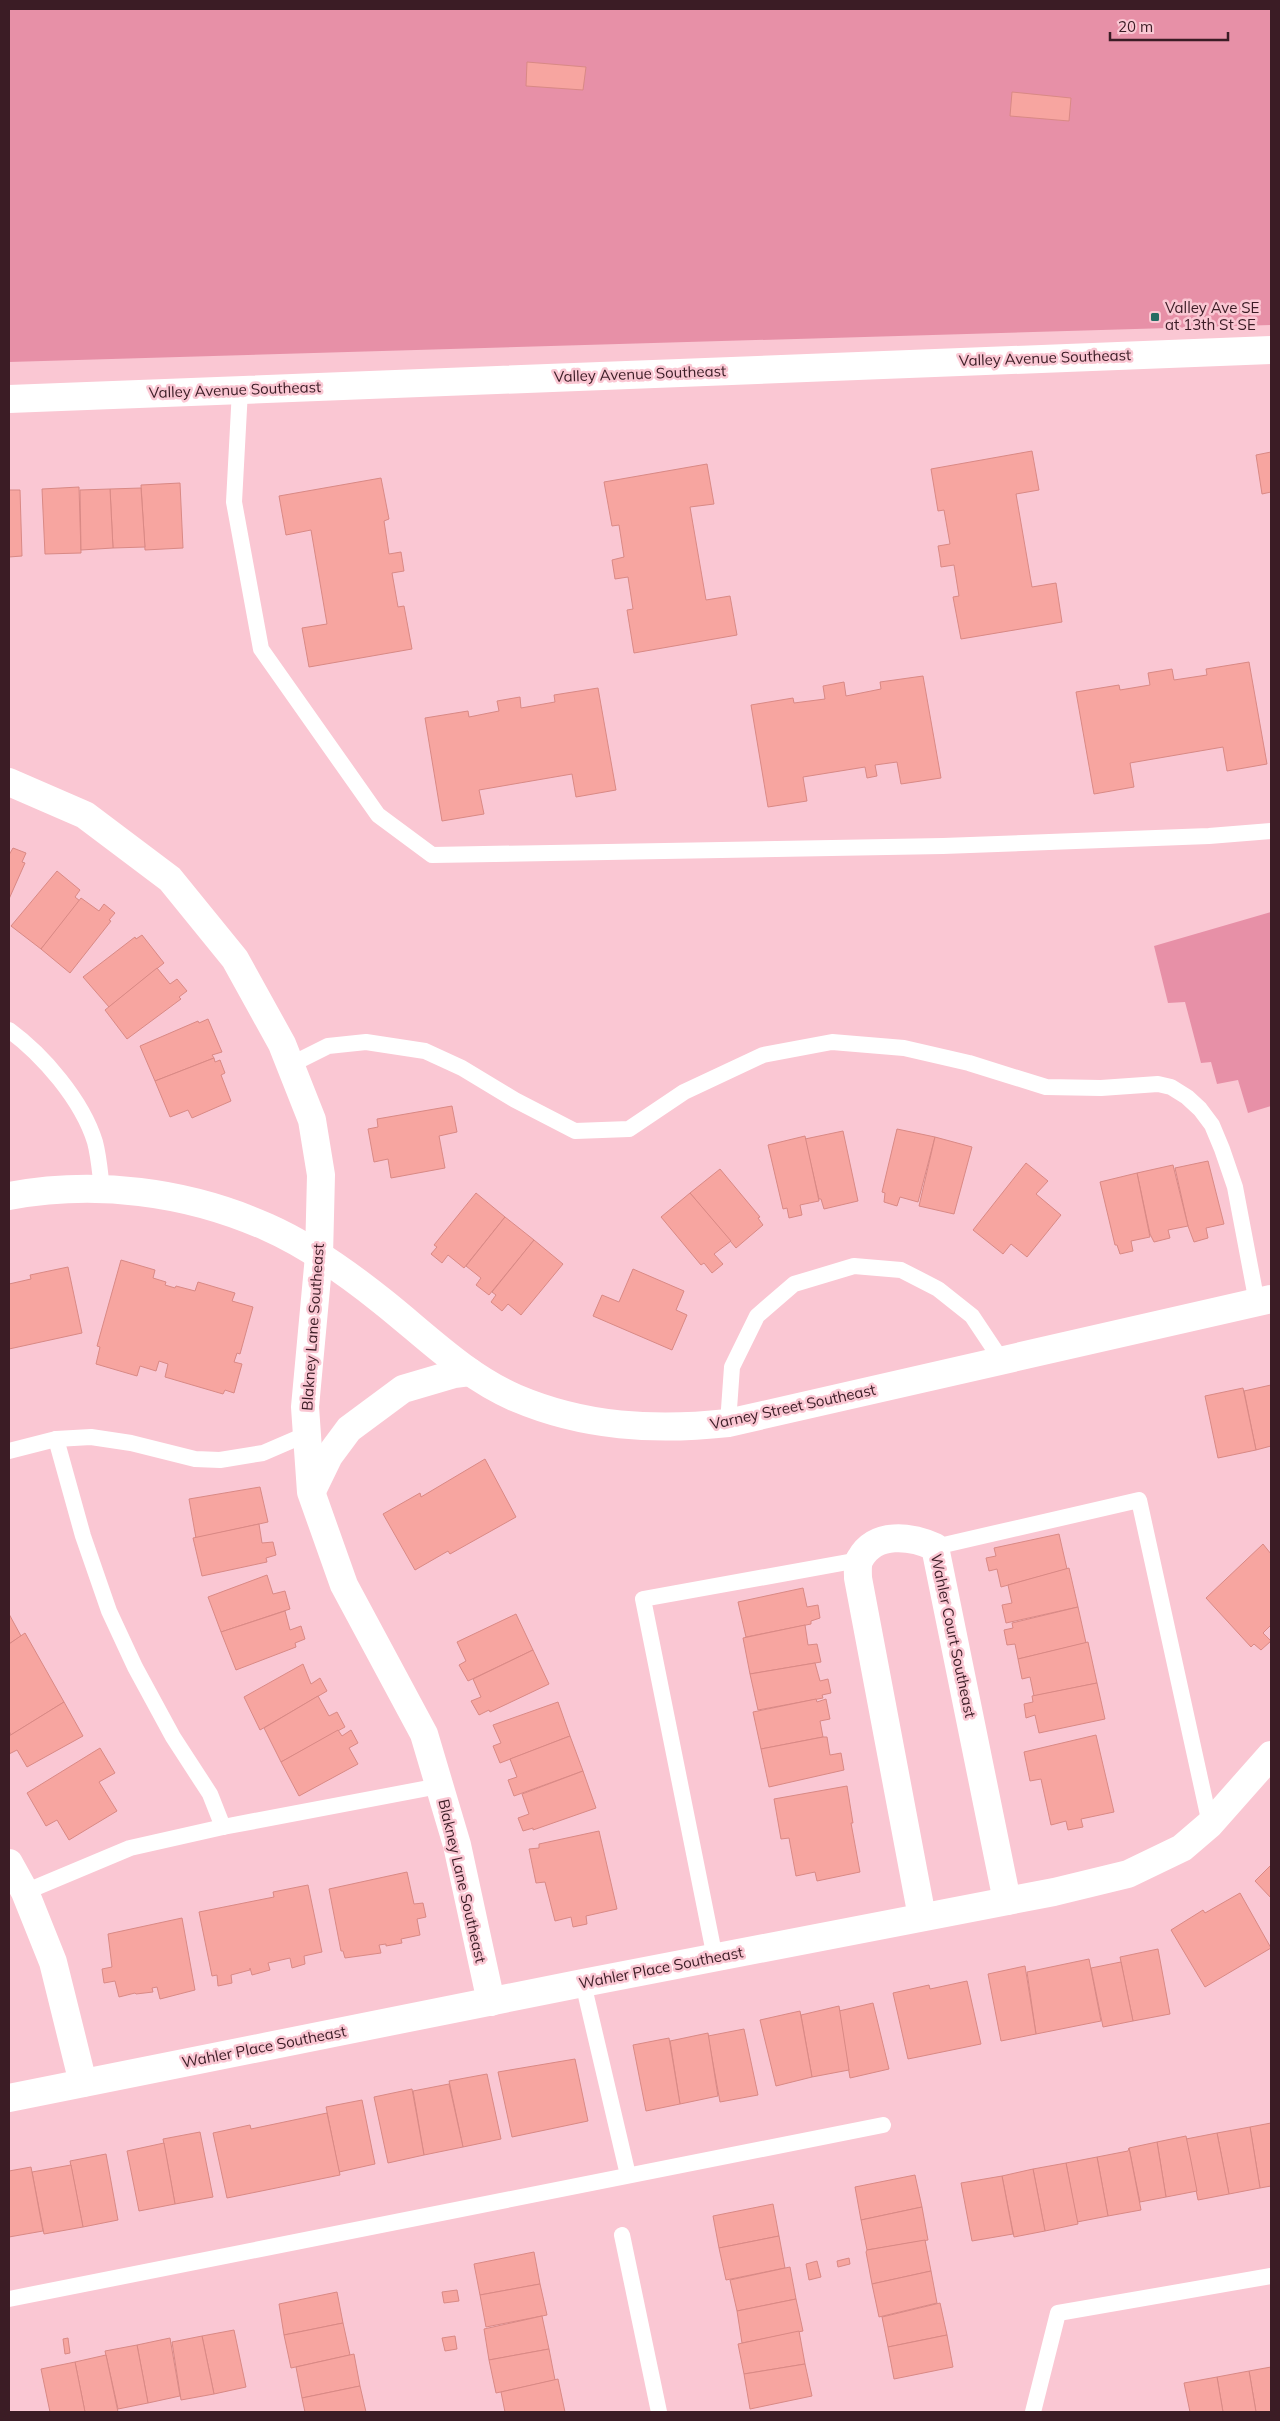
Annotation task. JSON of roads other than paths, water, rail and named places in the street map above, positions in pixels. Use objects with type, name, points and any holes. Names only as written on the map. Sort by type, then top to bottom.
[{"type":"street","name":"Valley Avenue Southeast","points":[[9,399],[1271,350]]},
{"type":"street","name":"Blakney Lane Southeast","points":[[9,782],[84,815],[170,880],[235,960],[282,1044],[312,1120],[321,1175],[319,1256],[305,1407],[311,1492],[344,1585],[424,1734],[457,1845],[490,2002]]},
{"type":"street","name":"Varney Street Southeast","points":[[9,1196],[59,1188],[102,1188],[162,1195],[231,1213],[268,1228],[319,1256],[374,1294],[470,1372],[514,1397],[577,1419],[622,1426],[674,1428],[728,1423],[1264,1301]]},
{"type":"street","points":[[311,1492],[329,1456],[349,1429],[403,1389],[454,1374],[470,1372]]},
{"type":"street","name":"Wahler Court Southeast","points":[[859,1560],[870,1547],[893,1537],[918,1539],[935,1547],[1007,1901]]},
{"type":"street","points":[[859,1560],[858,1578],[922,1917]]},
{"type":"street","name":"Wahler Place Southeast","points":[[9,2098],[583,1983],[1007,1901],[1128,1874],[1182,1848],[1210,1824],[1271,1755]]},
{"type":"street","points":[[15,1882],[53,1962],[83,2083]]},
{"type":"lane","points":[[240,390],[234,502],[261,649],[378,814],[432,855],[953,846],[1209,836],[1271,831]]},
{"type":"lane","points":[[9,1030],[31,1046],[79,1106],[94,1142],[102,1188]]},
{"type":"lane","points":[[290,1065],[328,1046],[366,1042],[425,1051],[462,1068],[514,1100],[575,1130],[629,1129],[684,1092],[763,1055],[832,1042],[904,1048],[969,1063],[1046,1086],[1102,1088],[1158,1084],[1171,1087],[1187,1096],[1212,1125],[1235,1187],[1264,1301]]},
{"type":"lane","points":[[728,1423],[732,1367],[757,1316],[794,1284],[854,1266],[902,1270],[938,1289],[972,1316],[1002,1361]]},
{"type":"lane","points":[[9,1452],[56,1439],[91,1437],[131,1443],[195,1459],[220,1460],[263,1453],[307,1434]]},
{"type":"lane","points":[[56,1439],[84,1536],[109,1611],[135,1668],[172,1737],[210,1794],[223,1827]]},
{"type":"lane","points":[[935,1547],[1139,1500],[1210,1824]]},
{"type":"lane","points":[[715,1958],[643,1599],[859,1560]]},
{"type":"lane","points":[[15,1882],[130,1848],[223,1827],[439,1786]]},
{"type":"lane","points":[[583,1983],[628,2175]]},
{"type":"lane","points":[[9,2298],[883,2124]]},
{"type":"lane","points":[[622,2235],[659,2412]]},
{"type":"lane","points":[[1033,2412],[1058,2313],[1271,2276]]},
{"type":"place","name":"Valley Ave SE at 13th St SE","points":[[1155,317]]}]
